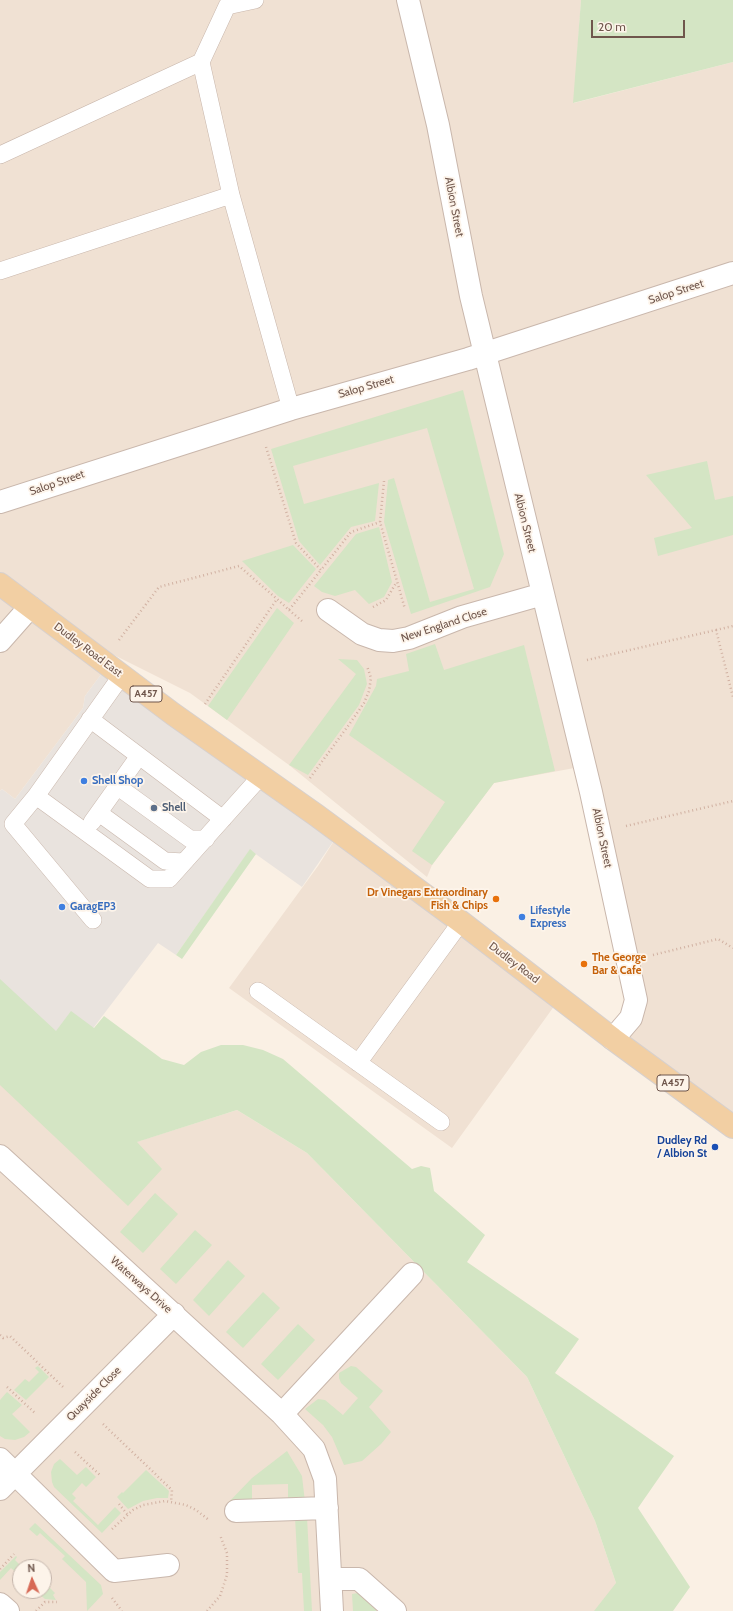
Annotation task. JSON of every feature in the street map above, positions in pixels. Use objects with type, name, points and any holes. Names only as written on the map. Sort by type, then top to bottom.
[{"type":"main road","name":"Dudley Road East","points":[[0,584],[103,662],[294,800]]},
{"type":"main road","name":"Dudley Road","points":[[294,800],[461,922],[613,1039],[733,1127]]},
{"type":"street","name":"Albion Street","points":[[408,0],[438,125],[471,296],[600,832],[636,1000],[631,1018],[613,1039]]},
{"type":"street","name":"Salop Street","points":[[0,502],[291,409],[484,352],[733,273]]},
{"type":"street","name":"New England Close","points":[[328,610],[362,634],[379,640],[393,641],[414,636],[462,618],[543,594]]},
{"type":"street","points":[[0,641],[30,606]]},
{"type":"street","name":"Waterways Drive","points":[[0,1156],[282,1414],[314,1449],[325,1479],[332,1611]]},
{"type":"street","points":[[282,1414],[412,1274]]},
{"type":"street","name":"Quayside Close","points":[[0,1489],[8,1466],[174,1314]]},
{"type":"street","points":[[8,1466],[114,1571],[168,1565]]},
{"type":"street","points":[[236,1511],[327,1508]]},
{"type":"street","points":[[331,1579],[359,1578],[395,1611]]},
{"type":"street","points":[[0,1604],[8,1611]]},
{"type":"lane","points":[[255,0],[227,6],[201,62],[230,195],[291,409]]},
{"type":"lane","points":[[0,155],[201,62]]},
{"type":"lane","points":[[0,271],[230,195]]},
{"type":"lane","points":[[93,920],[13,824],[36,796],[122,675]]},
{"type":"lane","points":[[90,719],[223,819]]},
{"type":"lane","points":[[85,832],[139,756]]},
{"type":"lane","points":[[36,796],[150,879],[170,879],[261,776]]},
{"type":"lane","points":[[118,786],[190,839],[206,839]]},
{"type":"lane","points":[[99,813],[165,861],[184,862]]},
{"type":"lane","points":[[358,1063],[461,922]]},
{"type":"lane","points":[[258,991],[441,1122]]},
{"type":"path","points":[[266,448],[296,543],[321,570]]},
{"type":"path","points":[[384,481],[380,522],[396,582],[414,636]]},
{"type":"path","points":[[289,610],[351,532],[380,522]]},
{"type":"path","points":[[103,662],[159,587],[239,566],[307,626]]},
{"type":"path","points":[[371,608],[386,600],[396,582]]},
{"type":"path","points":[[206,712],[205,704],[277,599]]},
{"type":"path","points":[[560,666],[733,626]]},
{"type":"path","points":[[716,630],[733,697]]},
{"type":"path","points":[[294,800],[364,702],[369,691],[371,678],[366,662]]},
{"type":"path","points":[[600,832],[733,801]]},
{"type":"path","points":[[628,960],[718,939],[733,948]]},
{"type":"path","points":[[0,1335],[3,1338],[10,1336],[66,1390]]},
{"type":"path","points":[[7,1387],[40,1418]]},
{"type":"path","points":[[100,1420],[172,1490],[171,1502]]},
{"type":"path","points":[[73,1449],[101,1476]]},
{"type":"path","points":[[108,1534],[127,1514],[143,1505],[154,1502],[171,1502],[186,1505],[196,1510],[213,1524]]},
{"type":"path","points":[[118,1504],[127,1514]]},
{"type":"path","points":[[207,1611],[220,1596],[227,1575],[227,1553],[219,1533]]},
{"type":"path","points":[[0,1569],[14,1554]]},
{"type":"path","points":[[36,1611],[45,1602],[57,1602]]},
{"type":"shaded area","points":[[0,0],[581,0],[574,103],[733,62],[733,1127],[613,1039],[631,1018],[585,766],[494,783],[432,865],[427,877],[289,765],[190,693],[104,650],[108,665],[85,696],[83,708],[15,799],[2,789],[0,791]]},
{"type":"shaded area","points":[[108,665],[339,833],[302,887],[250,850],[176,955],[158,943],[65,1065],[0,1014],[0,791],[2,789],[15,799],[83,708],[85,696]]},
{"type":"shaded area","points":[[339,833],[560,998],[452,1148],[229,988],[318,866]]},
{"type":"shaded area","points":[[0,1014],[136,1142],[237,1110],[307,1153],[527,1377],[595,1521],[616,1583],[638,1611],[0,1611]]},
{"type":"green space","points":[[581,0],[733,0],[733,62],[573,103]]},
{"type":"green space","points":[[463,390],[504,554],[490,587],[411,614],[384,522],[388,480],[394,478],[430,602],[474,589],[427,428],[293,466],[304,504],[379,483],[375,521],[351,527],[320,565],[299,541],[271,449]]},
{"type":"green space","points":[[707,461],[715,500],[733,496],[733,535],[658,556],[654,538],[692,528],[646,475]]},
{"type":"green space","points":[[379,527],[392,582],[384,597],[369,604],[355,590],[335,596],[322,592],[314,586],[356,534]]},
{"type":"green space","points":[[293,545],[316,569],[289,603],[278,596],[242,561]]},
{"type":"green space","points":[[277,608],[294,623],[227,720],[208,706]]},
{"type":"green space","points":[[435,644],[444,670],[524,645],[555,771],[494,783],[432,865],[412,851],[445,802],[349,735],[376,686],[377,679],[409,671],[406,654]]},
{"type":"green space","points":[[338,659],[357,660],[364,669],[367,684],[359,705],[308,775],[289,765],[356,674]]},
{"type":"green space","points":[[250,849],[256,854],[182,959],[176,955]]},
{"type":"green space","points":[[0,979],[56,1031],[71,1011],[94,1028],[104,1016],[162,1059],[184,1065],[201,1052],[221,1045],[243,1045],[263,1050],[283,1059],[412,1169],[421,1166],[430,1168],[434,1191],[485,1235],[467,1262],[579,1339],[555,1373],[674,1456],[638,1508],[690,1587],[673,1611],[594,1611],[616,1583],[595,1521],[527,1377],[307,1153],[237,1110],[137,1142],[162,1169],[128,1206],[0,1085]]},
{"type":"green space","points":[[155,1193],[178,1214],[143,1253],[120,1232]]},
{"type":"green space","points":[[195,1230],[212,1245],[176,1284],[160,1269]]},
{"type":"green space","points":[[228,1260],[245,1276],[209,1316],[193,1300]]},
{"type":"green space","points":[[263,1292],[280,1308],[243,1348],[226,1332]]},
{"type":"green space","points":[[298,1324],[315,1340],[278,1380],[261,1364]]},
{"type":"green space","points":[[38,1366],[49,1377],[26,1400],[14,1390],[25,1379],[29,1382],[39,1372],[35,1368]]},
{"type":"green space","points":[[351,1366],[356,1367],[383,1391],[369,1407],[391,1432],[381,1444],[362,1461],[344,1465],[332,1437],[323,1425],[305,1409],[318,1399],[325,1400],[343,1415],[358,1398],[341,1383],[339,1378],[339,1373]]},
{"type":"green space","points":[[7,1392],[22,1405],[12,1414],[30,1432],[24,1437],[15,1440],[5,1439],[0,1436],[0,1400]]},
{"type":"green space","points":[[287,1451],[302,1476],[305,1502],[288,1502],[288,1484],[252,1485],[252,1504],[227,1504],[252,1478]]},
{"type":"green space","points":[[60,1459],[77,1475],[86,1467],[96,1477],[86,1487],[82,1483],[72,1494],[76,1498],[73,1501],[98,1525],[115,1507],[121,1513],[102,1533],[54,1487],[51,1472],[54,1464]]},
{"type":"green space","points":[[146,1470],[169,1491],[168,1498],[157,1498],[143,1501],[128,1509],[117,1497]]},
{"type":"green space","points":[[295,1517],[307,1517],[312,1611],[304,1611],[302,1573],[298,1573]]},
{"type":"green space","points":[[35,1523],[101,1585],[103,1594],[87,1611],[86,1582],[62,1559],[65,1556],[40,1533],[37,1536],[29,1529]]},
{"type":"green space","points":[[12,1560],[12,1569],[11,1568],[0,1580],[0,1572]]},
{"type":"green space","points":[[52,1590],[55,1593],[53,1595],[56,1600],[45,1599],[52,1599]]},
{"type":"green space","points":[[358,1593],[376,1611],[353,1611],[352,1594]]},
{"type":"place","name":"Shell Shop","points":[[84,781]]},
{"type":"place","name":"Shell","points":[[154,808]]},
{"type":"place","name":"Dr Vinegars Extraordinary Fish & Chips","points":[[496,899]]},
{"type":"place","name":"GaragEP3","points":[[62,907]]},
{"type":"place","name":"Lifestyle Express","points":[[522,917]]},
{"type":"place","name":"The George Bar & Cafe","points":[[584,964]]},
{"type":"place","name":"Dudley Rd / Albion St","points":[[715,1147]]}]
